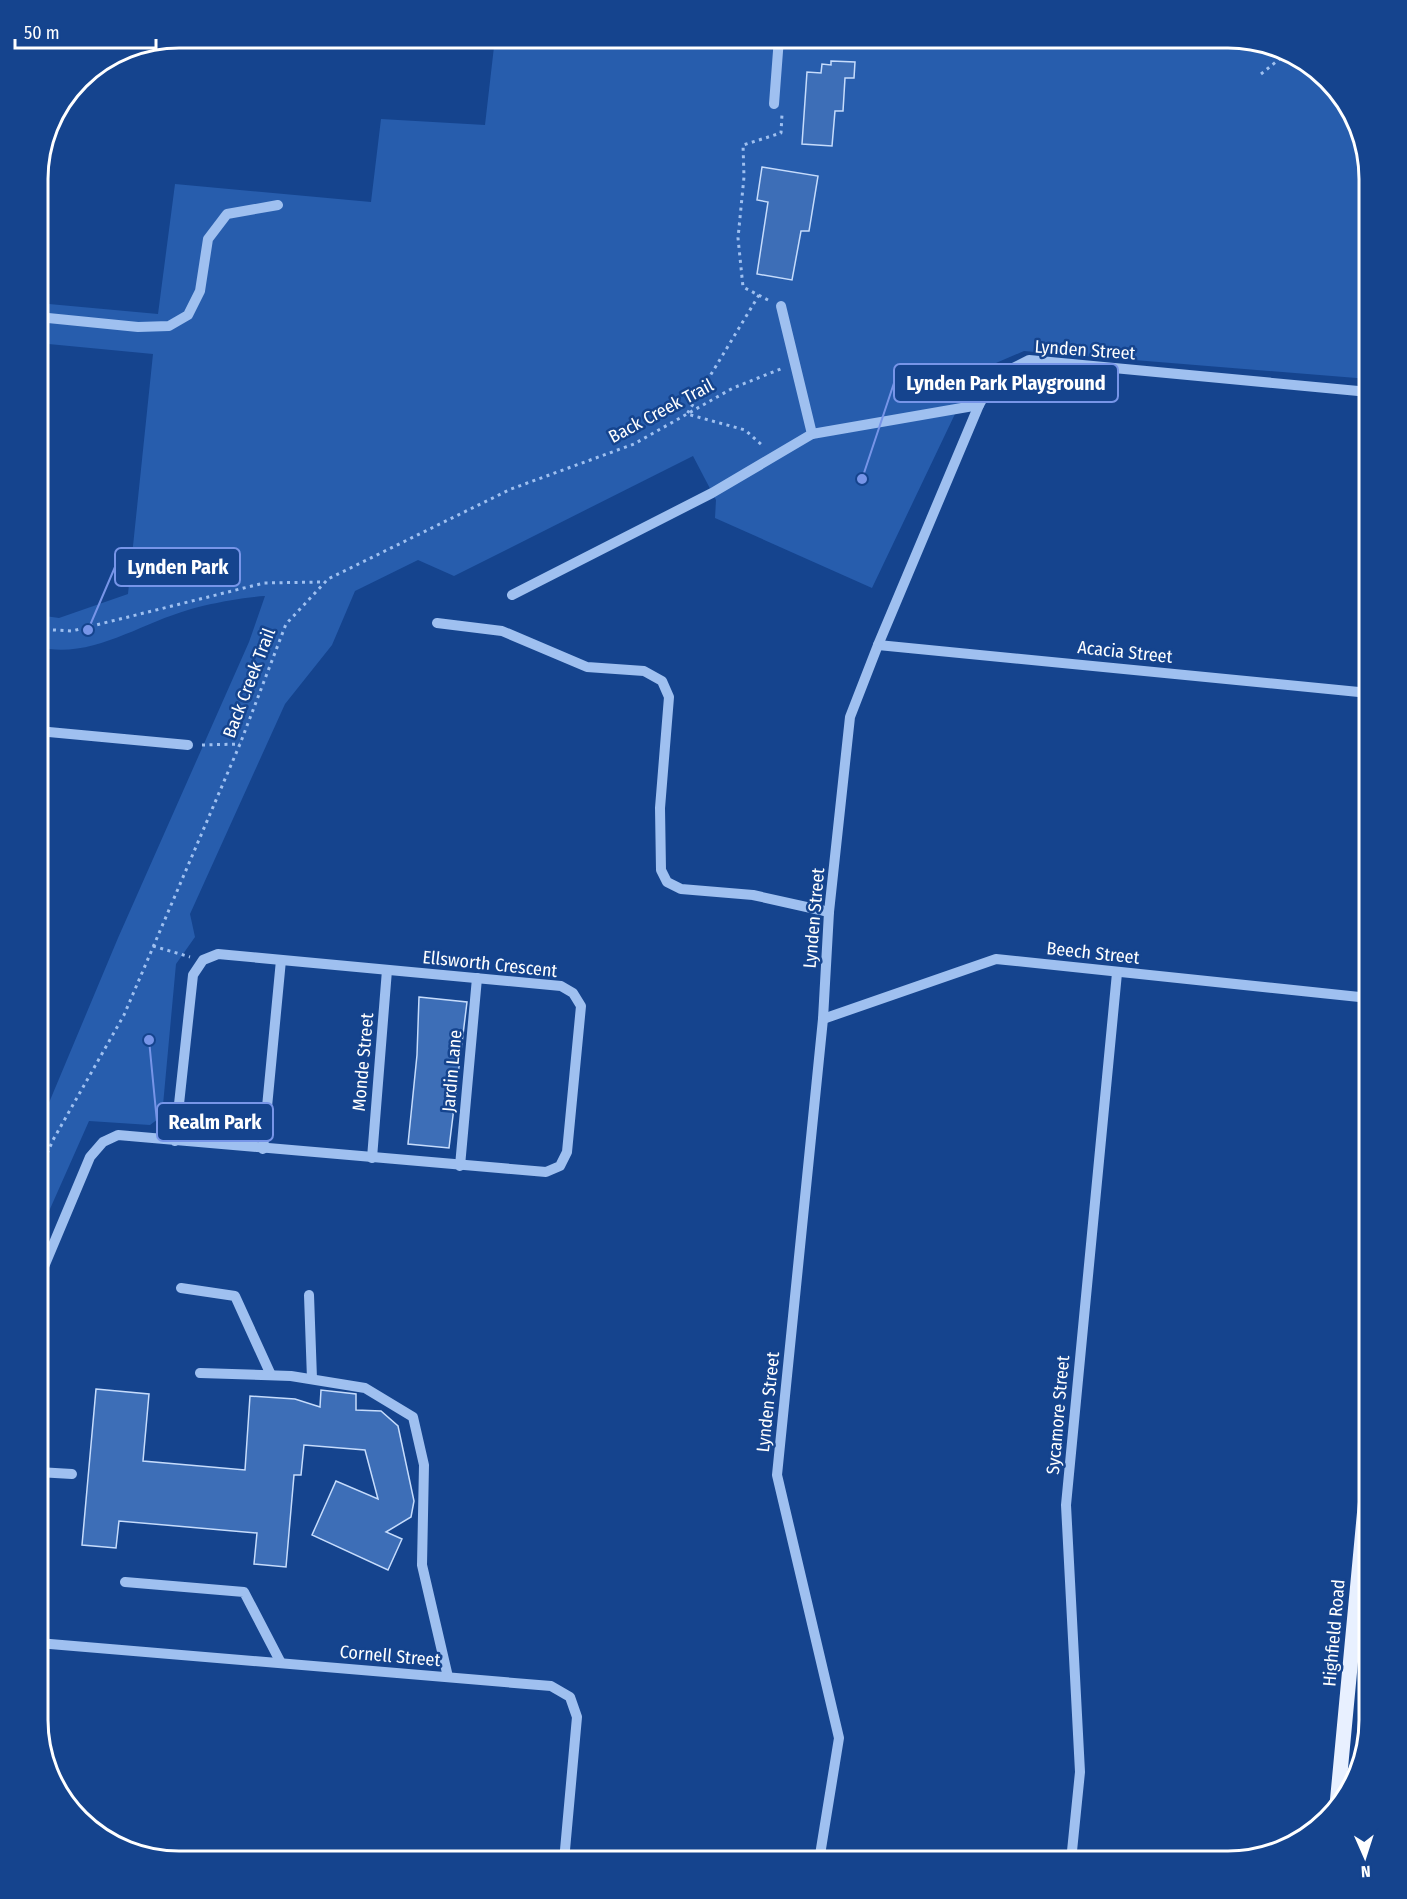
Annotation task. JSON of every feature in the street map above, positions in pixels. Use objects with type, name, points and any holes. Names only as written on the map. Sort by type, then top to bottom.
[{"type":"main road","name":"Highfield Road","points":[[1339,1789],[1359,1577]]},
{"type":"street","points":[[774,104],[778,48]]},
{"type":"street","points":[[48,318],[138,327],[169,327],[188,315],[200,291],[208,239],[227,214],[278,205]]},
{"type":"street","points":[[781,306],[812,434]]},
{"type":"street","name":"Lynden Street","points":[[821,1851],[839,1738],[777,1475],[823,1019],[830,912],[850,717],[979,405],[995,377],[1029,360],[1359,391]]},
{"type":"street","points":[[513,595],[712,493],[812,434],[979,405]]},
{"type":"street","points":[[437,623],[502,631],[587,666],[644,671],[662,681],[669,697],[660,808],[661,870],[667,882],[681,889],[753,895],[830,912]]},
{"type":"street","name":"Acacia Street","points":[[878,645],[1359,692]]},
{"type":"street","points":[[48,732],[188,745]]},
{"type":"street","name":"Ellsworth Crescent","points":[[48,1257],[90,1157],[103,1142],[118,1135],[460,1166],[546,1172],[560,1166],[567,1152],[581,1006],[573,993],[561,986],[218,954],[203,960]]},
{"type":"street","name":"Beech Street","points":[[823,1019],[996,959],[1359,997]]},
{"type":"street","points":[[176,1141],[193,975],[203,960]]},
{"type":"street","points":[[263,1149],[280,960]]},
{"type":"street","name":"Monde Street","points":[[372,1158],[387,970]]},
{"type":"street","name":"Sycamore Street","points":[[1072,1851],[1080,1772],[1066,1505],[1117,973]]},
{"type":"street","name":"Jardin Lane","points":[[460,1166],[477,978]]},
{"type":"street","points":[[182,1288],[235,1296],[271,1375]]},
{"type":"street","points":[[309,1294],[312,1379]]},
{"type":"street","points":[[200,1373],[291,1376],[365,1388],[413,1417],[424,1465],[422,1565],[448,1677]]},
{"type":"street","points":[[48,1473],[72,1474]]},
{"type":"street","points":[[126,1582],[244,1592],[281,1663]]},
{"type":"street","name":"Cornell Street","points":[[48,1644],[551,1686],[570,1697],[577,1717],[565,1851]]},
{"type":"path","points":[[1261,74],[1280,59]]},
{"type":"path","points":[[774,104],[784,115],[782,133],[743,146],[744,177],[738,238],[743,287],[781,306]]},
{"type":"path","points":[[759,295],[687,414],[746,430],[775,456]]},
{"type":"path","name":"Back Creek Trail","points":[[48,1151],[124,1015],[240,744],[286,624],[326,582],[511,489],[634,444],[733,388],[794,364]]},
{"type":"path","points":[[48,630],[72,631],[264,583],[326,582]]},
{"type":"path","points":[[188,745],[240,744]]},
{"type":"path","points":[[153,946],[203,960]]},
{"type":"shaded area","points":[[494,48],[1236,48],[1262,52],[1301,70],[1314,81],[1337,106],[1352,137],[1359,171],[1359,378],[1024,351],[975,372],[872,588],[715,518],[716,500],[693,456],[454,576],[418,560],[355,591],[332,645],[285,704],[190,914],[195,937],[176,964],[162,1116],[150,1125],[89,1121],[48,1213],[48,1105],[118,938],[249,642],[265,596],[237,599],[196,608],[95,645],[76,649],[48,649],[48,616],[59,618],[128,594],[153,354],[48,344],[48,304],[158,314],[175,184],[371,202],[381,119],[485,125]]},
{"type":"building","points":[[831,61],[855,62],[854,78],[845,78],[843,111],[835,111],[832,146],[802,144],[807,72],[821,73],[822,64],[831,65]]},
{"type":"building","points":[[762,167],[818,176],[809,231],[801,231],[792,280],[757,274],[768,202],[757,200]]},
{"type":"building","points":[[419,997],[467,1002],[449,1148],[408,1144],[417,1055]]},
{"type":"building","points":[[96,1389],[149,1394],[143,1461],[245,1470],[250,1396],[295,1399],[320,1407],[321,1390],[356,1394],[356,1410],[381,1411],[398,1426],[414,1501],[411,1517],[386,1532],[402,1539],[388,1570],[312,1535],[336,1481],[378,1499],[365,1450],[304,1445],[301,1475],[294,1475],[286,1567],[254,1564],[257,1533],[119,1521],[116,1548],[82,1545]]},
{"type":"place","name":"Lynden Park Playground","points":[[862,479]]},
{"type":"place","name":"Lynden Park","points":[[88,630]]},
{"type":"place","name":"Realm Park","points":[[149,1040]]}]
